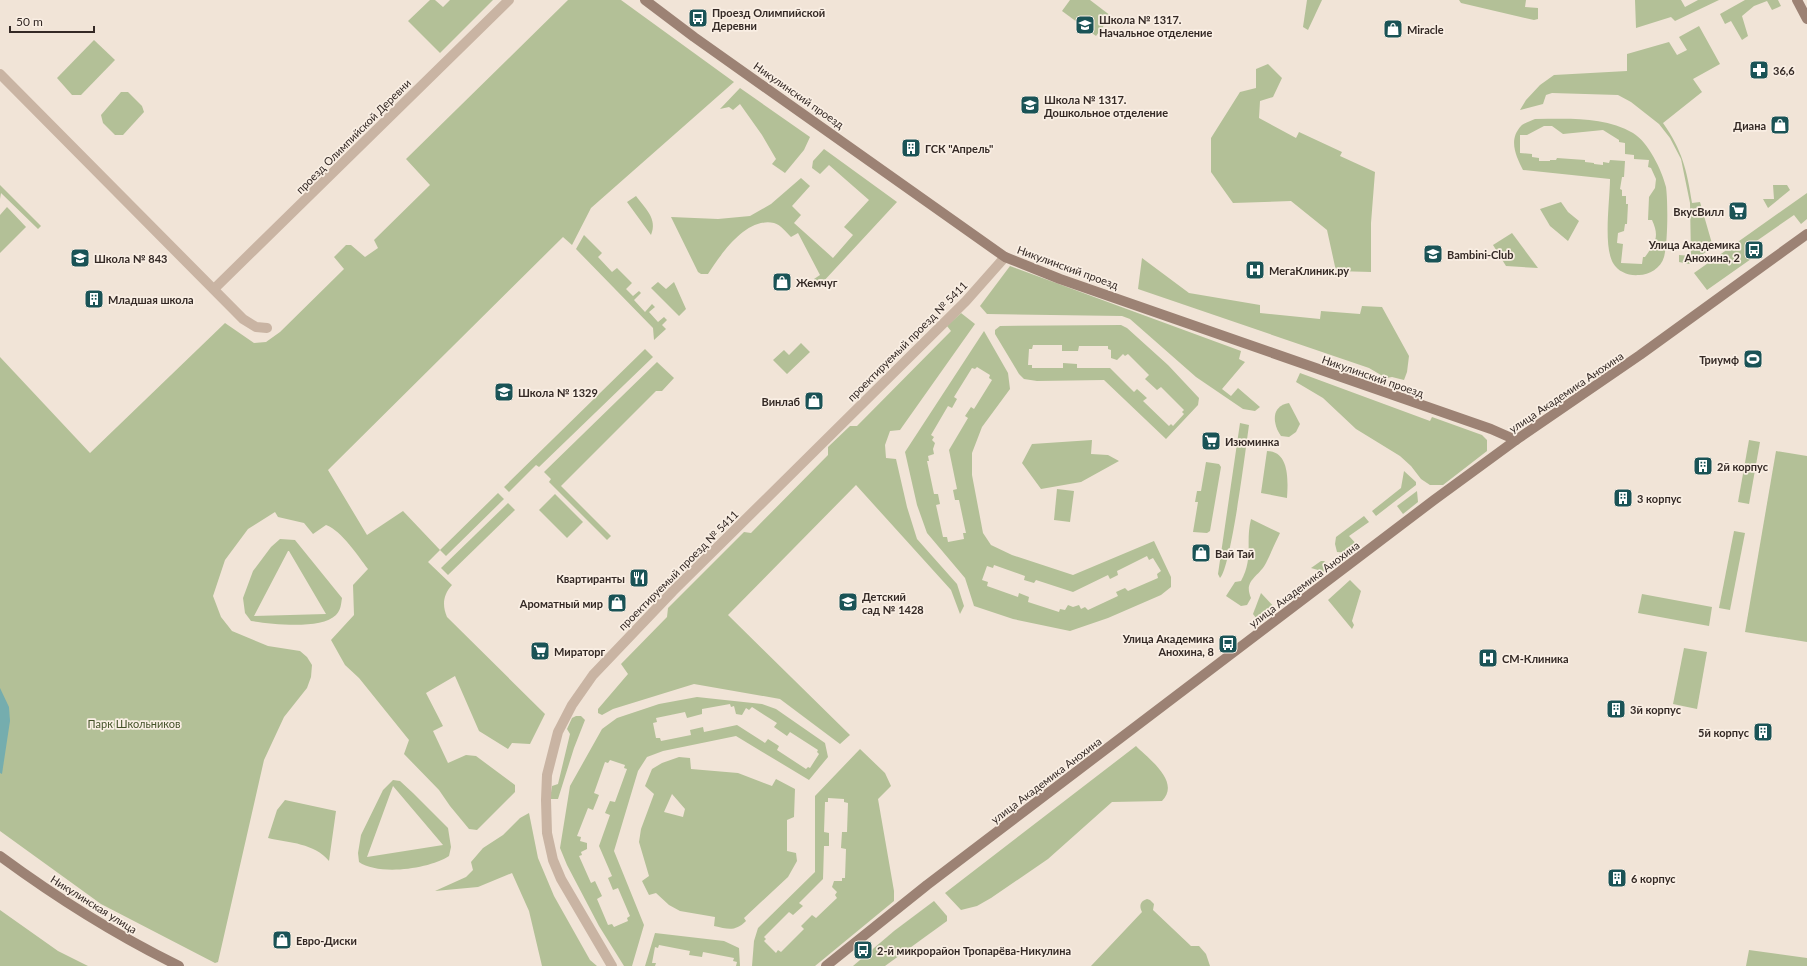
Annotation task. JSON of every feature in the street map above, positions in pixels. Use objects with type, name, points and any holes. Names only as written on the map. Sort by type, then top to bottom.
[{"type":"street","name":"проезд Олимпийской Деревни","points":[[214,289],[509,0]]},
{"type":"street","name":"Никулинский проезд","points":[[645,0],[694,37],[1005,257],[1060,279],[1477,424],[1516,440]]},
{"type":"street","points":[[1797,0],[1807,19]]},
{"type":"street","points":[[0,74],[247,322],[260,328],[268,328]]},
{"type":"street","name":"улица Академика Анохина","points":[[826,966],[933,880],[1434,500],[1516,440],[1640,355],[1807,234]]},
{"type":"street","name":"проектируемый проезд № 5411","points":[[612,966],[561,879],[553,860],[547,833],[547,775],[558,732],[572,705],[593,675],[673,591],[966,301],[1005,257]]},
{"type":"street","name":"Никулинская улица","points":[[0,856],[82,913],[140,946],[180,966]]},
{"type":"green space","points":[[430,0],[435,0],[443,7],[450,0],[493,0],[440,53],[408,21]]},
{"type":"green space","name":"Парк Школьников","points":[[568,0],[621,0],[734,82],[591,208],[572,245],[563,237],[328,470],[367,535],[403,511],[440,550],[428,562],[452,585],[444,600],[444,608],[447,617],[545,714],[530,744],[512,743],[508,749],[479,731],[455,676],[426,693],[443,726],[433,731],[448,763],[466,755],[476,756],[515,785],[515,792],[477,830],[469,829],[439,790],[404,754],[409,740],[359,678],[345,665],[331,640],[354,615],[353,585],[368,569],[344,538],[332,528],[326,525],[313,534],[304,523],[278,517],[275,512],[248,529],[225,560],[213,596],[221,617],[232,631],[268,646],[300,651],[307,657],[312,665],[311,677],[307,688],[284,717],[264,760],[218,962],[215,963],[101,904],[0,831],[0,357],[90,453],[225,323],[254,343],[266,342],[280,332],[344,269],[334,257],[346,245],[351,245],[365,257],[378,248],[374,240],[430,185],[406,159]]},
{"type":"green space","points":[[1070,0],[1090,0],[1111,16],[1096,36],[1062,11]]},
{"type":"green space","points":[[1307,0],[1322,0],[1308,30],[1303,27]]},
{"type":"green space","points":[[1459,0],[1526,0],[1525,7],[1538,8],[1538,19],[1534,20],[1461,3]]},
{"type":"green space","points":[[1635,0],[1681,0],[1685,7],[1698,0],[1719,0],[1675,21],[1671,17],[1636,28]]},
{"type":"green space","points":[[1745,0],[1778,0],[1781,6],[1772,10],[1767,1],[1754,6],[1742,16],[1748,36],[1742,40],[1731,21],[1725,24],[1720,14]]},
{"type":"green space","points":[[1699,26],[1720,64],[1693,79],[1702,92],[1663,123],[1675,142],[1683,161],[1692,203],[1700,202],[1713,247],[1689,264],[1679,262],[1679,255],[1691,256],[1690,203],[1681,159],[1670,138],[1659,124],[1631,102],[1618,95],[1552,93],[1546,95],[1543,104],[1520,110],[1526,100],[1540,85],[1554,75],[1627,71],[1627,54],[1669,42],[1677,55],[1687,50],[1679,37]]},
{"type":"green space","points":[[94,40],[115,60],[81,95],[72,95],[57,78]]},
{"type":"green space","points":[[1268,64],[1282,78],[1273,97],[1260,101],[1259,118],[1296,138],[1299,132],[1342,152],[1340,156],[1375,172],[1371,223],[1371,272],[1336,271],[1327,230],[1291,201],[1233,203],[1211,172],[1211,138],[1240,92],[1256,88],[1256,69]]},
{"type":"green space","points":[[740,88],[810,137],[804,150],[785,173],[772,164],[776,159],[762,135],[740,104],[733,110],[729,107],[720,109]]},
{"type":"green space","points":[[121,92],[128,92],[142,106],[144,112],[123,135],[115,135],[103,123],[101,115]]},
{"type":"green space","points":[[1535,119],[1573,119],[1598,121],[1633,133],[1644,143],[1658,165],[1667,193],[1667,232],[1665,251],[1664,257],[1657,268],[1647,274],[1631,275],[1618,269],[1613,263],[1608,245],[1610,179],[1523,170],[1514,148],[1515,137],[1521,126]],"holes":[[[1544,126],[1552,126],[1563,134],[1603,130],[1619,140],[1619,142],[1625,143],[1625,154],[1634,155],[1634,159],[1649,160],[1648,167],[1651,168],[1656,179],[1655,188],[1649,197],[1648,220],[1652,220],[1656,235],[1654,244],[1645,257],[1643,257],[1642,264],[1621,263],[1623,244],[1617,243],[1618,233],[1624,231],[1625,224],[1627,224],[1628,204],[1626,204],[1626,196],[1622,196],[1622,190],[1620,189],[1622,177],[1624,177],[1625,161],[1610,160],[1609,163],[1603,162],[1603,165],[1585,162],[1585,160],[1557,158],[1556,160],[1539,161],[1539,158],[1532,157],[1532,154],[1520,153],[1520,135],[1527,135]]]},
{"type":"green space","points":[[824,149],[897,202],[822,283],[817,284],[814,282],[814,279],[820,275],[798,233],[791,237],[781,227],[774,223],[764,223],[744,231],[727,247],[708,274],[701,274],[698,272],[671,217],[718,219],[750,216],[771,204],[801,178],[810,186],[792,206],[801,215],[794,223],[833,258],[853,235],[844,227],[869,200],[829,165],[820,174],[812,168],[813,161]]},
{"type":"green space","points":[[0,185],[41,226],[38,229],[1,193],[0,199]]},
{"type":"green space","points":[[1773,185],[1787,185],[1790,190],[1768,208],[1763,199],[1774,199]]},
{"type":"green space","points":[[1807,193],[1807,219],[1801,224],[1794,215],[1745,249],[1751,259],[1707,290],[1694,273]]},
{"type":"green space","points":[[636,196],[647,209],[652,219],[653,229],[651,235],[627,202]]},
{"type":"green space","points":[[1561,202],[1568,212],[1579,221],[1568,241],[1550,226],[1540,209]]},
{"type":"green space","points":[[7,207],[26,227],[0,253],[0,215]]},
{"type":"green space","points":[[1512,233],[1538,268],[1506,266],[1493,245]]},
{"type":"green space","points":[[584,235],[602,253],[598,257],[612,272],[617,268],[632,283],[626,289],[633,296],[639,291],[641,293],[634,300],[645,312],[652,304],[655,307],[649,312],[658,322],[664,317],[667,320],[662,325],[666,329],[654,340],[653,328],[576,249]]},
{"type":"green space","points":[[1142,258],[1189,293],[1260,305],[1260,313],[1320,319],[1321,311],[1360,314],[1362,306],[1382,307],[1409,356],[1407,372],[1404,380],[1392,377],[1386,378],[1369,368],[1138,289]]},
{"type":"green space","points":[[1010,266],[1241,351],[1239,359],[1245,362],[1222,389],[1231,396],[1238,388],[1260,407],[1255,411],[1243,409],[1196,377],[1130,319],[1122,316],[987,314],[980,306]]},
{"type":"green space","points":[[658,282],[666,289],[674,282],[686,309],[679,316],[651,288]]},
{"type":"green space","points":[[961,313],[975,324],[900,430],[890,431],[885,445],[886,458],[896,459],[907,507],[917,539],[957,584],[964,606],[960,614],[951,590],[856,485],[728,615],[850,735],[840,744],[780,699],[694,684],[613,709],[602,715],[598,713],[598,709],[628,674],[621,664],[667,617],[668,608],[744,532],[751,533],[828,455],[828,447],[850,426],[857,426],[951,331],[947,326]]},
{"type":"green space","points":[[1121,325],[1127,328],[1168,365],[1199,398],[1198,405],[1166,439],[1104,380],[1037,381],[1024,379],[1019,374],[995,334],[995,330],[1000,326]],"holes":[[[1033,345],[1062,345],[1062,351],[1078,351],[1079,346],[1108,346],[1108,349],[1111,350],[1111,358],[1117,360],[1123,354],[1125,356],[1128,354],[1149,375],[1145,379],[1157,390],[1161,387],[1184,410],[1182,412],[1184,414],[1173,426],[1171,424],[1169,426],[1143,401],[1147,398],[1137,389],[1134,392],[1110,368],[1077,368],[1077,364],[1063,363],[1063,368],[1032,368],[1032,365],[1028,365],[1029,349],[1032,349]]]},
{"type":"green space","points":[[984,331],[1008,373],[1010,389],[982,427],[972,453],[972,475],[983,533],[991,545],[1012,555],[1073,575],[1154,541],[1171,577],[1171,587],[1161,595],[1108,618],[1070,631],[1013,619],[974,606],[965,578],[927,533],[917,505],[905,452]],"holes":[[[977,367],[990,375],[989,378],[992,380],[974,409],[971,407],[965,416],[968,418],[949,450],[957,489],[953,490],[955,500],[959,500],[966,533],[963,533],[964,539],[948,542],[947,537],[943,537],[936,505],[940,504],[938,494],[934,494],[927,461],[929,461],[928,456],[934,454],[933,449],[935,443],[932,440],[934,437],[931,435],[948,406],[952,408],[957,399],[954,397],[972,368],[975,369]],[[1147,556],[1149,560],[1153,558],[1161,571],[1157,574],[1158,578],[1128,591],[1125,588],[1116,592],[1118,596],[1088,610],[1085,607],[1081,609],[1079,605],[1073,607],[1068,605],[1065,610],[1060,609],[1059,612],[1028,602],[1029,597],[1019,593],[1018,597],[987,586],[988,582],[982,580],[987,566],[993,568],[994,565],[1025,576],[1024,580],[1034,583],[1036,580],[1073,592],[1108,575],[1110,579],[1118,575],[1117,571]]]},
{"type":"green space","points":[[801,343],[810,352],[787,374],[773,360],[784,350],[789,355]]},
{"type":"green space","points":[[645,349],[653,357],[539,467],[536,465],[509,492],[504,487]]},
{"type":"green space","points":[[657,362],[674,378],[662,391],[656,391],[561,486],[611,536],[607,540],[549,482],[551,479],[544,472]]},
{"type":"green space","points":[[1300,373],[1430,421],[1432,417],[1482,435],[1487,440],[1487,451],[1443,485],[1430,485],[1421,479],[1411,466],[1400,456],[1356,429],[1323,398],[1296,382]]},
{"type":"green space","points":[[1289,403],[1300,424],[1296,432],[1289,437],[1281,436],[1278,432],[1275,416],[1279,408]]},
{"type":"green space","points":[[1240,423],[1249,425],[1229,553],[1220,578],[1218,574]]},
{"type":"green space","points":[[1092,440],[1091,454],[1108,455],[1119,461],[1081,482],[1041,489],[1022,463],[1032,444]]},
{"type":"green space","points":[[1749,440],[1760,442],[1749,504],[1738,502]]},
{"type":"green space","points":[[1267,451],[1275,452],[1284,462],[1288,484],[1287,498],[1261,493]]},
{"type":"green space","points":[[1776,451],[1807,456],[1807,642],[1745,632]]},
{"type":"green space","points":[[1206,462],[1219,464],[1221,467],[1210,531],[1207,533],[1193,532],[1198,502],[1195,502],[1197,491],[1201,491]]},
{"type":"green space","points":[[1404,471],[1416,482],[1416,485],[1376,516],[1372,511],[1401,488]]},
{"type":"green space","points":[[1057,489],[1074,491],[1070,522],[1054,520]]},
{"type":"green space","points":[[1417,491],[1418,502],[1403,514],[1397,506]]},
{"type":"green space","points":[[498,493],[504,499],[446,556],[440,550]]},
{"type":"green space","points":[[555,494],[583,522],[567,538],[539,510]]},
{"type":"green space","points":[[508,503],[515,510],[448,575],[441,568]]},
{"type":"green space","points":[[1364,516],[1369,522],[1349,536],[1359,547],[1350,553],[1337,552],[1335,544],[1336,537]]},
{"type":"green space","points":[[1251,519],[1280,533],[1263,568],[1250,583],[1249,592],[1251,598],[1247,605],[1241,606],[1226,596],[1235,582],[1241,581],[1245,572],[1248,557],[1249,528]]},
{"type":"green space","points":[[1734,531],[1745,533],[1730,610],[1719,608]]},
{"type":"green space","points":[[280,539],[295,540],[342,598],[340,609],[336,615],[329,620],[319,623],[295,625],[251,621],[245,613],[243,598],[253,571],[271,547]],"holes":[[[288,551],[326,614],[254,616]]]},
{"type":"green space","points":[[1321,561],[1324,561],[1329,565],[1329,569],[1325,572],[1311,568]]},
{"type":"green space","points":[[1350,580],[1361,591],[1352,621],[1354,625],[1352,629],[1328,600]]},
{"type":"green space","points":[[1261,593],[1276,609],[1259,622],[1253,614]]},
{"type":"green space","points":[[1642,594],[1712,607],[1709,626],[1638,613]]},
{"type":"green space","points":[[1684,648],[1707,652],[1697,709],[1673,704]]},
{"type":"green space","points":[[697,697],[762,704],[776,709],[825,743],[828,757],[809,780],[736,736],[663,751],[647,757],[638,771],[614,851],[644,925],[632,966],[624,966],[599,926],[567,865],[560,848],[570,786],[602,729],[617,718],[659,704]],"holes":[[[730,704],[731,707],[734,706],[736,714],[742,715],[746,708],[749,710],[752,707],[777,723],[774,727],[787,736],[790,732],[818,750],[817,752],[819,754],[810,768],[808,767],[806,769],[777,750],[779,746],[768,739],[765,743],[737,725],[704,732],[703,727],[690,730],[691,735],[661,741],[660,738],[656,738],[653,723],[657,722],[656,718],[685,712],[687,718],[702,714],[702,709]],[[610,760],[625,765],[624,768],[627,769],[615,802],[610,801],[605,813],[610,815],[599,846],[612,876],[608,878],[613,890],[618,888],[630,916],[627,918],[628,921],[614,927],[612,924],[608,925],[597,899],[602,896],[595,881],[591,883],[579,856],[582,855],[581,852],[587,849],[587,843],[580,841],[581,837],[577,836],[588,808],[593,810],[599,795],[594,793],[605,762],[608,763]]]},
{"type":"green space","points":[[581,716],[585,720],[574,748],[558,799],[550,799],[552,786],[558,784],[570,734],[567,729],[572,718]]},
{"type":"green space","points":[[1136,746],[1155,764],[1166,779],[1168,786],[1167,794],[1162,801],[1112,802],[1048,859],[977,906],[961,910],[945,893]]},
{"type":"green space","points":[[860,749],[885,773],[891,786],[878,799],[894,891],[894,901],[815,966],[752,966],[754,941],[758,928],[815,872],[815,796]],"holes":[[[828,798],[844,799],[844,802],[848,803],[847,832],[842,832],[841,848],[846,849],[845,878],[842,878],[842,881],[834,881],[832,887],[837,892],[835,895],[837,898],[816,918],[812,915],[801,926],[804,929],[781,952],[778,950],[776,953],[764,941],[766,939],[764,937],[789,912],[793,915],[803,906],[799,903],[823,879],[824,846],[829,846],[829,833],[824,832],[825,802],[828,802]]]},
{"type":"green space","points":[[679,757],[690,758],[691,769],[738,773],[772,786],[776,779],[795,789],[794,817],[787,820],[787,851],[796,853],[797,861],[788,877],[744,918],[746,921],[738,927],[727,929],[714,926],[715,917],[680,911],[669,905],[656,893],[649,895],[642,881],[649,876],[639,842],[641,829],[654,794],[645,786],[652,769],[662,763]],"holes":[[[672,794],[685,809],[683,817],[664,812]]]},
{"type":"green space","points":[[393,780],[400,781],[448,828],[451,847],[449,856],[440,861],[417,867],[391,870],[379,869],[359,862],[358,853],[361,835],[383,790]],"holes":[[[393,786],[443,845],[367,857]]]},
{"type":"green space","points":[[285,800],[336,811],[329,861],[323,855],[309,847],[268,838],[277,810]]},
{"type":"green space","points":[[529,813],[538,858],[554,896],[590,960],[597,966],[542,966],[529,911],[512,873],[478,887],[435,891],[466,877],[473,870],[471,862],[483,848],[503,835],[520,818]]},
{"type":"green space","points":[[1147,899],[1154,904],[1153,910],[1191,946],[1199,946],[1206,954],[1210,966],[1091,966],[1142,912],[1141,904]]},
{"type":"green space","points":[[934,901],[947,916],[947,921],[885,966],[853,966],[894,931]]},
{"type":"green space","points":[[0,910],[58,951],[88,966],[0,966]]},
{"type":"green space","points":[[655,933],[724,941],[739,948],[740,966],[736,966],[737,962],[733,961],[734,958],[703,952],[702,957],[689,955],[690,951],[659,945],[658,948],[655,947],[652,963],[656,963],[655,966],[645,966]]},
{"type":"green space","points":[[1749,950],[1807,958],[1807,966],[1746,966]]},
{"type":"water","points":[[0,688],[9,707],[10,721],[2,774],[0,773]]},
{"type":"place","name":"Проезд Олимпийской Деревни","points":[[698,18]]},
{"type":"place","name":"Школа № 1317. Начальное отделение","points":[[1085,25]]},
{"type":"place","name":"Miracle","points":[[1393,29]]},
{"type":"place","name":"36,6","points":[[1759,70]]},
{"type":"place","name":"Школа № 1317. Дошкольное отделение","points":[[1030,105]]},
{"type":"place","name":"Диана","points":[[1780,125]]},
{"type":"place","name":"ГСК \"Апрель\"","points":[[911,148]]},
{"type":"place","name":"ВкусВилл","points":[[1738,211]]},
{"type":"place","name":"Улица Академика Анохина, 2","points":[[1754,250]]},
{"type":"place","name":"Bambini-Club","points":[[1433,254]]},
{"type":"place","name":"Школа № 843","points":[[80,258]]},
{"type":"place","name":"МегаКлиник.ру","points":[[1255,270]]},
{"type":"place","name":"Жемчуг","points":[[782,282]]},
{"type":"place","name":"Младшая школа","points":[[94,299]]},
{"type":"place","name":"Триумф","points":[[1753,359]]},
{"type":"place","name":"Школа № 1329","points":[[504,392]]},
{"type":"place","name":"Винлаб","points":[[814,401]]},
{"type":"place","name":"Изюминка","points":[[1211,441]]},
{"type":"place","name":"2й корпус","points":[[1703,466]]},
{"type":"place","name":"3 корпус","points":[[1623,498]]},
{"type":"place","name":"Вай Тай","points":[[1201,553]]},
{"type":"place","name":"Квартиранты","points":[[639,578]]},
{"type":"place","name":"Детский сад № 1428","points":[[848,602]]},
{"type":"place","name":"Ароматный мир","points":[[617,603]]},
{"type":"place","name":"Улица Академика Анохина, 8","points":[[1228,644]]},
{"type":"place","name":"Мираторг","points":[[540,651]]},
{"type":"place","name":"СМ-Клиника","points":[[1488,658]]},
{"type":"place","name":"3й корпус","points":[[1616,709]]},
{"type":"place","name":"5й корпус","points":[[1763,732]]},
{"type":"place","name":"6 корпус","points":[[1617,878]]},
{"type":"place","name":"Евро-Диски","points":[[282,940]]},
{"type":"place","name":"2-й микрорайон Тропарёва-Никулина","points":[[863,950]]}]
